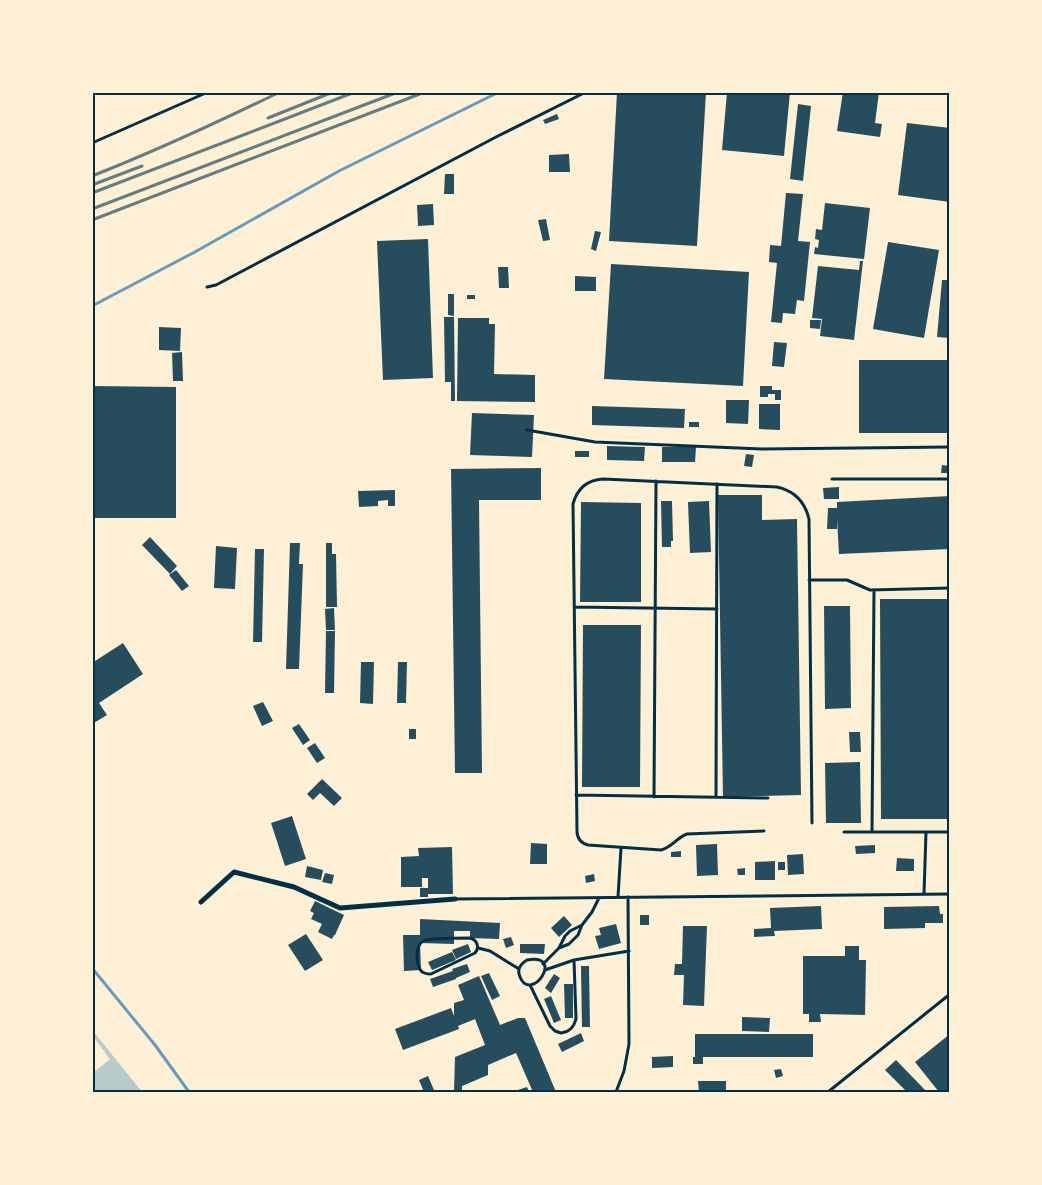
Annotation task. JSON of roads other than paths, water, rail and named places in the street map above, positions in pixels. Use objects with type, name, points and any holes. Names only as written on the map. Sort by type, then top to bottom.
[{"type":"street","points":[[201,902],[234,872],[294,887],[340,908],[455,899]]},
{"type":"lane","points":[[92,143],[208,92]]},
{"type":"lane","points":[[208,287],[216,285],[496,137],[586,92]]},
{"type":"lane","points":[[527,430],[595,442],[752,449],[950,447]]},
{"type":"lane","points":[[832,479],[950,478]]},
{"type":"lane","points":[[764,832],[687,834],[680,837],[669,847],[661,850],[588,846],[581,842],[577,835],[574,504],[577,493],[585,484],[597,479],[777,487],[796,495],[805,506],[809,519],[812,824]]},
{"type":"lane","points":[[654,797],[656,481]]},
{"type":"lane","points":[[716,797],[717,484]]},
{"type":"lane","points":[[810,580],[847,580],[865,589],[874,590],[950,588]]},
{"type":"lane","points":[[872,832],[874,590]]},
{"type":"lane","points":[[575,607],[716,609]]},
{"type":"lane","points":[[576,796],[768,798]]},
{"type":"lane","points":[[844,832],[950,832]]},
{"type":"lane","points":[[924,894],[926,832]]},
{"type":"lane","points":[[618,897],[621,848]]},
{"type":"lane","points":[[455,899],[950,894]]},
{"type":"lane","points":[[616,1092],[624,1071],[629,1044],[628,897]]},
{"type":"lane","points":[[559,948],[569,944],[578,936],[582,925],[592,912],[599,898]]},
{"type":"lane","points":[[543,964],[559,948],[570,931],[582,925]]},
{"type":"lane","points":[[470,938],[476,941],[478,948],[472,955],[432,974],[426,974],[420,969],[417,948],[425,940],[470,938]]},
{"type":"lane","points":[[478,948],[490,951],[519,969]]},
{"type":"lane","points":[[545,970],[574,960],[629,951]]},
{"type":"lane","points":[[530,985],[537,982],[543,976],[545,970],[543,964],[535,960],[527,960],[520,965],[519,973],[521,980],[530,985],[552,1029],[562,1033],[569,1031],[574,1026],[576,1019],[574,960]]},
{"type":"lane","points":[[828,1092],[950,994]]},
{"type":"waterway","points":[[92,306],[193,253],[339,171],[499,92]]},
{"type":"waterway","points":[[92,968],[155,1045],[189,1092]]},
{"type":"railway","points":[[92,176],[140,157],[280,92]]},
{"type":"railway","points":[[268,118],[333,92]]},
{"type":"railway","points":[[92,193],[355,92]]},
{"type":"railway","points":[[92,209],[398,92]]},
{"type":"railway","points":[[92,220],[425,92]]},
{"type":"railway","points":[[92,185],[142,166]]}]
